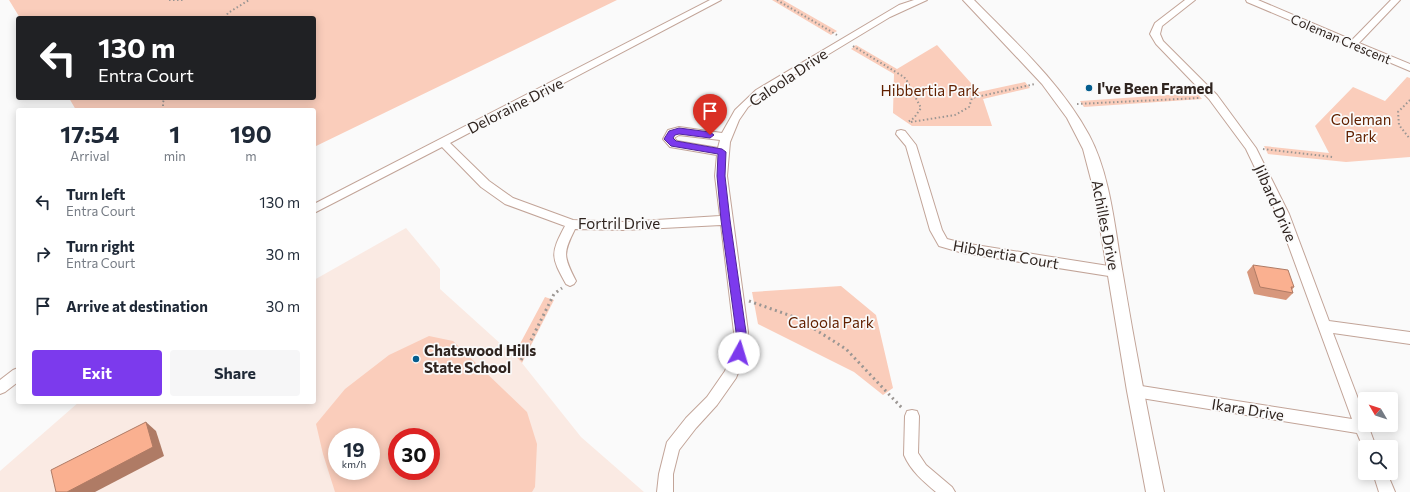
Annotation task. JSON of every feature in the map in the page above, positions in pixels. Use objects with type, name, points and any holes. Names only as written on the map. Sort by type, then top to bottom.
[{"type":"street","name":"Deloraine Drive","points":[[316,209],[717,0]]},
{"type":"street","name":"Caloola Drive","points":[[666,492],[666,474],[672,447],[691,423],[712,401],[730,374],[739,353],[741,332],[721,176],[722,152],[726,137],[740,111],[773,84],[886,15],[902,7],[923,0]]},
{"type":"street","name":"Achilles Drive","points":[[968,0],[1046,82],[1064,105],[1083,136],[1093,160],[1101,191],[1116,272],[1135,391],[1155,492]]},
{"type":"street","name":"Jilbard Drive","points":[[1191,0],[1158,25],[1155,34],[1159,42],[1213,97],[1251,148],[1283,214],[1358,419]]},
{"type":"street","name":"Coleman Crescent","points":[[1250,0],[1410,68]]},
{"type":"street","points":[[1353,44],[1396,0]]},
{"type":"street","points":[[722,152],[674,144],[668,139],[672,133],[679,131],[726,137]]},
{"type":"street","name":"Hibbertia Court","points":[[900,134],[911,145],[936,230],[943,243],[963,248],[1116,272]]},
{"type":"street","name":"Fortril Drive","points":[[443,142],[485,184],[509,201],[572,224],[624,226],[726,220]]},
{"type":"street","points":[[570,281],[560,262],[558,250],[572,224]]},
{"type":"street","points":[[1325,326],[1410,338]]},
{"type":"street","points":[[0,388],[16,376]]},
{"type":"street","name":"Ikara Drive","points":[[1135,391],[1358,427]]},
{"type":"street","points":[[912,416],[911,455],[921,470],[947,492]]},
{"type":"street","points":[[1383,480],[1387,492]]},
{"type":"path","points":[[169,0],[184,0]]},
{"type":"path","points":[[226,16],[228,13],[249,0]]},
{"type":"path","points":[[777,0],[846,39],[852,43],[851,45],[904,77],[915,92],[917,103],[921,108],[914,118],[908,122],[900,134]]},
{"type":"path","points":[[908,122],[955,115],[969,107],[972,98],[1046,82]]},
{"type":"path","points":[[1064,105],[1213,97]]},
{"type":"path","points":[[1410,100],[1398,112],[1399,125],[1410,139]]},
{"type":"path","points":[[1251,148],[1333,157]]},
{"type":"path","points":[[521,360],[554,294],[570,281]]},
{"type":"path","points":[[736,298],[766,306],[797,318],[846,349],[896,402],[912,416]]},
{"type":"shaded area","name":"Chatswood Hills State School","points":[[406,228],[440,269],[440,289],[522,363],[581,437],[644,492],[0,492],[0,471],[77,404],[316,404],[316,279]]},
{"type":"green space","points":[[9,0],[617,0],[316,146],[316,108],[75,108],[70,100],[316,100],[316,16],[19,16]]},
{"type":"green space","points":[[772,0],[783,0],[837,31],[831,35]]},
{"type":"green space","name":"Hibbertia Park","points":[[856,45],[897,69],[937,45],[979,92],[1025,82],[1030,88],[983,99],[992,126],[912,126],[893,113],[894,74],[851,49]]},
{"type":"green space","name":"Coleman Park","points":[[1407,77],[1410,78],[1410,157],[1346,162],[1268,154],[1264,146],[1329,153],[1315,126],[1353,87],[1385,101]]},
{"type":"green space","points":[[1197,93],[1202,99],[1084,107],[1080,101]]},
{"type":"green space","name":"Caloola Park","points":[[841,286],[876,315],[893,388],[883,395],[854,372],[758,324],[752,292]]},
{"type":"green space","points":[[545,297],[554,300],[522,363],[514,355]]},
{"type":"green space","points":[[429,336],[453,341],[527,412],[537,444],[535,487],[532,492],[335,492],[331,480],[380,480],[380,428],[328,428],[328,470],[316,424],[345,389],[389,355]]},
{"type":"building","points":[[1253,265],[1288,270],[1294,287],[1291,287],[1293,293],[1260,287]]},
{"type":"building","points":[[146,422],[153,447],[67,492],[56,492],[51,470]]},
{"type":"place","name":"I've Been Framed","points":[[1089,88]]},
{"type":"place","name":"Chatswood Hills State School","points":[[416,359]]},
{"type":"route","points":[[710,135],[679,131],[672,133],[668,139],[674,144],[722,152],[721,176],[741,332],[739,353]]}]
